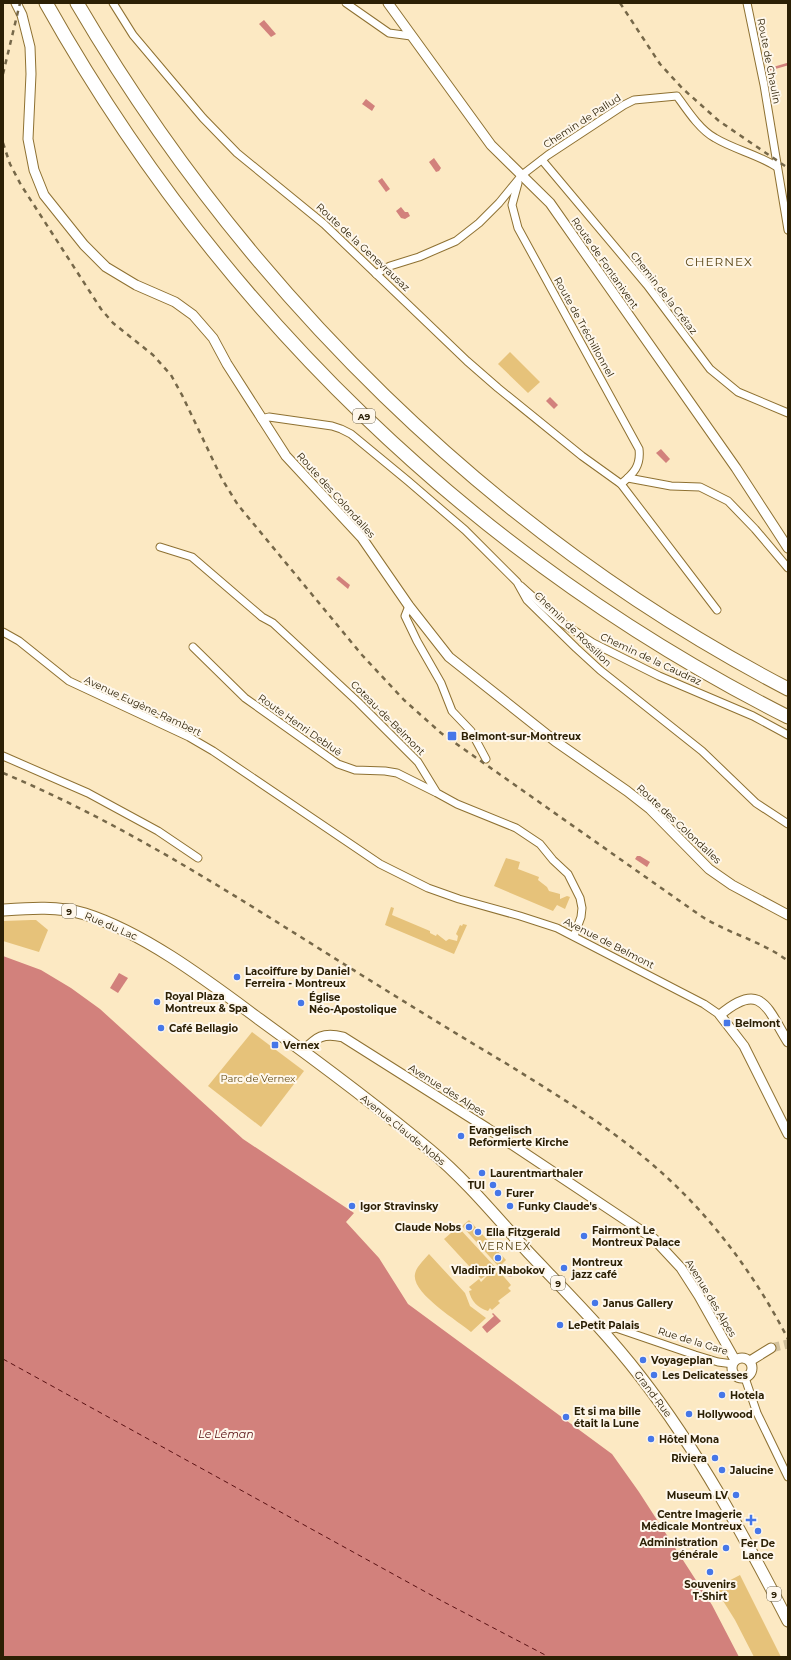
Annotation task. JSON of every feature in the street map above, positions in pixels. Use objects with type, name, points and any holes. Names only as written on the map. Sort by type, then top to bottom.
[{"type":"highway","name":"A9","points":[[46,3],[72,49],[101,95],[175,202],[257,304],[346,399],[443,489],[512,544],[582,595],[663,648],[732,688],[788,717]]},
{"type":"highway","points":[[77,3],[147,115],[219,213],[307,316],[398,409],[491,491],[598,572],[706,643],[788,689]]},
{"type":"main road","name":"Rue du Lac","points":[[3,910],[34,908],[74,911],[103,920],[126,931],[167,955]]},
{"type":"main road","name":"Avenue Claude-Nobs","points":[[167,955],[202,978],[304,1051],[430,1150],[455,1173],[605,1334]]},
{"type":"main road","name":"Grand-Rue","points":[[605,1334],[674,1421],[692,1449],[732,1514],[788,1621]]},
{"type":"street","name":"Route des Colondalles","points":[[16,3],[22,15],[30,47],[28,139],[34,170],[44,195],[84,245],[106,267],[136,285],[175,302],[193,315],[213,338],[227,364],[261,419],[286,456],[362,538],[409,606],[449,657],[500,699],[555,741],[644,804],[709,869],[732,885],[788,914]]},
{"type":"street","name":"Route de la Genevrausaz","points":[[113,3],[133,35],[203,118],[227,143],[250,164],[314,215],[493,384],[582,456],[621,484],[717,610]]},
{"type":"street","points":[[346,3],[389,33],[411,36]]},
{"type":"street","name":"Route de Fontanivent","points":[[388,3],[491,145],[550,204],[736,468],[788,548]]},
{"type":"street","name":"Route de Chaulin","points":[[747,3],[764,85],[788,230]]},
{"type":"street","name":"Chemin de Pallud","points":[[376,274],[390,266],[456,241],[489,213],[522,175],[624,105],[634,100],[677,96],[693,117],[713,138],[725,144],[764,158],[778,169]]},
{"type":"street","name":"Chemin de la Crétaz","points":[[542,160],[647,285],[710,369],[738,392],[788,412]]},
{"type":"street","name":"Route de Tréchillonnel","points":[[522,175],[515,190],[512,205],[518,228],[635,439],[640,458],[639,464],[621,484]]},
{"type":"street","name":"Chemin de Rossillon","points":[[261,419],[269,417],[332,426],[351,434],[465,530],[517,582],[527,600],[600,670],[702,751],[756,804],[788,824]]},
{"type":"street","points":[[628,478],[671,486],[700,487],[728,501],[755,529],[788,568]]},
{"type":"street","name":"Coteau-de-Belmont","points":[[160,547],[192,557],[262,617],[273,623],[342,686],[418,762],[437,793],[457,804],[525,832],[540,844],[553,860],[568,874],[580,898],[582,908],[581,917],[574,936]]},
{"type":"street","name":"Chemin de la Caudraz","points":[[517,582],[561,622],[593,643],[659,676],[753,716],[788,735]]},
{"type":"street","points":[[409,606],[405,616],[436,675],[452,711],[471,731],[486,759]]},
{"type":"street","name":"Avenue Eugène-Rambert","points":[[3,632],[19,641],[69,682],[189,737],[213,751],[316,822]]},
{"type":"street","name":"Route Henri Debluë","points":[[193,646],[245,698],[338,764],[355,770],[397,773],[437,793]]},
{"type":"street","points":[[3,756],[88,793],[158,831],[198,858]]},
{"type":"street","name":"Avenue de Belmont","points":[[316,822],[380,864],[428,888],[459,899],[549,925],[574,936],[704,1004],[720,1015],[744,1046],[788,1134]]},
{"type":"street","points":[[720,1015],[744,999],[758,1000],[766,1005],[788,1042]]},
{"type":"street","name":"Avenue des Alpes","points":[[304,1051],[313,1041],[322,1036],[334,1035],[343,1037],[486,1128],[654,1239],[682,1268],[700,1296],[734,1362]]},
{"type":"street","name":"Rue de la Gare","points":[[605,1334],[612,1328],[616,1328],[718,1362],[734,1362]]},
{"type":"street","points":[[746,1378],[736,1376],[732,1370],[734,1362],[741,1358],[750,1361],[772,1348]]},
{"type":"street","points":[[746,1378],[752,1370],[750,1361]]},
{"type":"street","points":[[746,1378],[757,1413],[788,1477]]},
{"type":"green space","points":[[510,352],[540,382],[528,393],[498,364]]},
{"type":"green space","points":[[506,858],[520,862],[518,869],[539,877],[538,880],[547,887],[549,891],[560,894],[560,899],[567,896],[570,897],[565,909],[557,905],[553,911],[494,886]]},
{"type":"green space","points":[[391,907],[394,908],[392,915],[430,931],[430,933],[436,936],[437,934],[446,941],[449,939],[457,941],[458,936],[456,934],[460,925],[467,925],[454,954],[385,925]]},
{"type":"green space","points":[[36,920],[48,930],[39,952],[3,941],[3,921]]},
{"type":"green space","name":"Parc de Vernex","points":[[252,1032],[304,1071],[261,1127],[208,1086]]},
{"type":"green space","points":[[469,1220],[506,1260],[499,1267],[462,1226]]},
{"type":"green space","points":[[458,1227],[497,1269],[494,1272],[495,1274],[499,1271],[511,1285],[508,1288],[511,1291],[498,1301],[500,1303],[492,1310],[490,1308],[488,1311],[484,1310],[476,1304],[471,1298],[469,1291],[472,1290],[469,1287],[479,1279],[481,1282],[493,1270],[481,1279],[444,1239]]},
{"type":"green space","points":[[429,1254],[465,1293],[470,1306],[486,1318],[471,1332],[437,1306],[420,1290],[415,1274],[419,1266]]},
{"type":"green space","points":[[740,1575],[781,1657],[754,1657],[735,1620],[715,1588]]},
{"type":"water","points":[[264,20],[276,34],[271,37],[259,24]]},
{"type":"water","points":[[366,99],[375,106],[372,111],[362,104]]},
{"type":"water","points":[[434,158],[441,168],[436,172],[429,162]]},
{"type":"water","points":[[382,178],[390,189],[386,192],[378,181]]},
{"type":"water","points":[[401,207],[405,212],[408,212],[410,216],[405,219],[401,218],[396,211]]},
{"type":"water","points":[[550,397],[558,405],[554,409],[546,401]]},
{"type":"water","points":[[661,449],[670,459],[666,463],[656,453]]},
{"type":"water","points":[[339,576],[350,585],[348,589],[336,579]]},
{"type":"water","points":[[637,856],[640,856],[650,862],[647,867],[635,859]]},
{"type":"water","name":"Le Léman","points":[[3,956],[41,970],[71,988],[100,1009],[243,1139],[354,1213],[346,1222],[379,1258],[408,1304],[612,1454],[639,1492],[712,1605],[739,1657],[3,1657]]},
{"type":"water","points":[[119,973],[128,978],[118,993],[110,988]]},
{"type":"water","points":[[510,1267],[515,1272],[510,1277],[505,1272]]},
{"type":"water","points":[[493,1313],[501,1321],[487,1333],[482,1327],[494,1316],[492,1314]]},
{"type":"waterway","points":[[764,71],[788,64]]},
{"type":"ferry route","points":[[3,1359],[442,1601],[549,1657]]},
{"type":"tunnel","points":[[771,1348],[788,1344]]},
{"type":"railway","points":[[3,74],[20,3]]},
{"type":"railway","points":[[620,3],[660,64],[682,88],[719,121],[788,168]]},
{"type":"railway","points":[[3,143],[10,164],[21,185],[101,309],[113,323],[153,355],[171,375],[222,479],[238,505],[362,655],[404,700],[441,733],[701,916],[767,948],[788,961]]},
{"type":"railway","points":[[3,773],[92,815],[179,862],[563,1099],[600,1124],[653,1165],[693,1203],[729,1245],[760,1291],[788,1339]]},
{"type":"place","name":"Belmont-sur-Montreux","points":[[452,736]]},
{"type":"place","name":"Lacoiffure by Daniel Ferreira - Montreux","points":[[237,977]]},
{"type":"place","name":"Royal Plaza Montreux & Spa","points":[[157,1002]]},
{"type":"place","name":"Église Néo-Apostolique","points":[[301,1003]]},
{"type":"place","name":"Belmont","points":[[727,1023]]},
{"type":"place","name":"Café Bellagio","points":[[161,1028]]},
{"type":"place","name":"Vernex","points":[[275,1045]]},
{"type":"place","name":"Evangelisch Reformierte Kirche","points":[[461,1136]]},
{"type":"place","name":"Laurentmarthaler","points":[[482,1173]]},
{"type":"place","name":"TUI","points":[[493,1185]]},
{"type":"place","name":"Furer","points":[[498,1193]]},
{"type":"place","name":"Igor Stravinsky","points":[[352,1206]]},
{"type":"place","name":"Funky Claude's","points":[[510,1206]]},
{"type":"place","name":"Claude Nobs","points":[[469,1227]]},
{"type":"place","name":"Ella Fitzgerald","points":[[478,1232]]},
{"type":"place","name":"Fairmont Le Montreux Palace","points":[[584,1236]]},
{"type":"place","name":"Vladimir Nabokov","points":[[498,1258]]},
{"type":"place","name":"Montreux jazz café","points":[[564,1268]]},
{"type":"place","name":"Janus Gallery","points":[[595,1303]]},
{"type":"place","name":"LePetit Palais","points":[[560,1325]]},
{"type":"place","name":"Voyageplan","points":[[643,1360]]},
{"type":"place","name":"Les Delicatesses","points":[[654,1375]]},
{"type":"place","name":"Hotela","points":[[722,1395]]},
{"type":"place","name":"Hollywood","points":[[689,1414]]},
{"type":"place","name":"Et si ma bille était la Lune","points":[[566,1417]]},
{"type":"place","name":"Hôtel Mona","points":[[651,1439]]},
{"type":"place","name":"Riviera","points":[[715,1458]]},
{"type":"place","name":"Jalucine","points":[[722,1470]]},
{"type":"place","name":"Museum LV","points":[[736,1495]]},
{"type":"place","name":"Centre Imagerie Médicale Montreux","points":[[751,1520]]},
{"type":"place","name":"Fer De Lance","points":[[758,1531]]},
{"type":"place","name":"Administration générale","points":[[726,1548]]},
{"type":"place","name":"Souvenirs T-Shirt","points":[[710,1572]]},
{"type":"district","name":"CHERNEX","points":[[719,261]]},
{"type":"district","name":"VERNEX","points":[[505,1246]]}]
